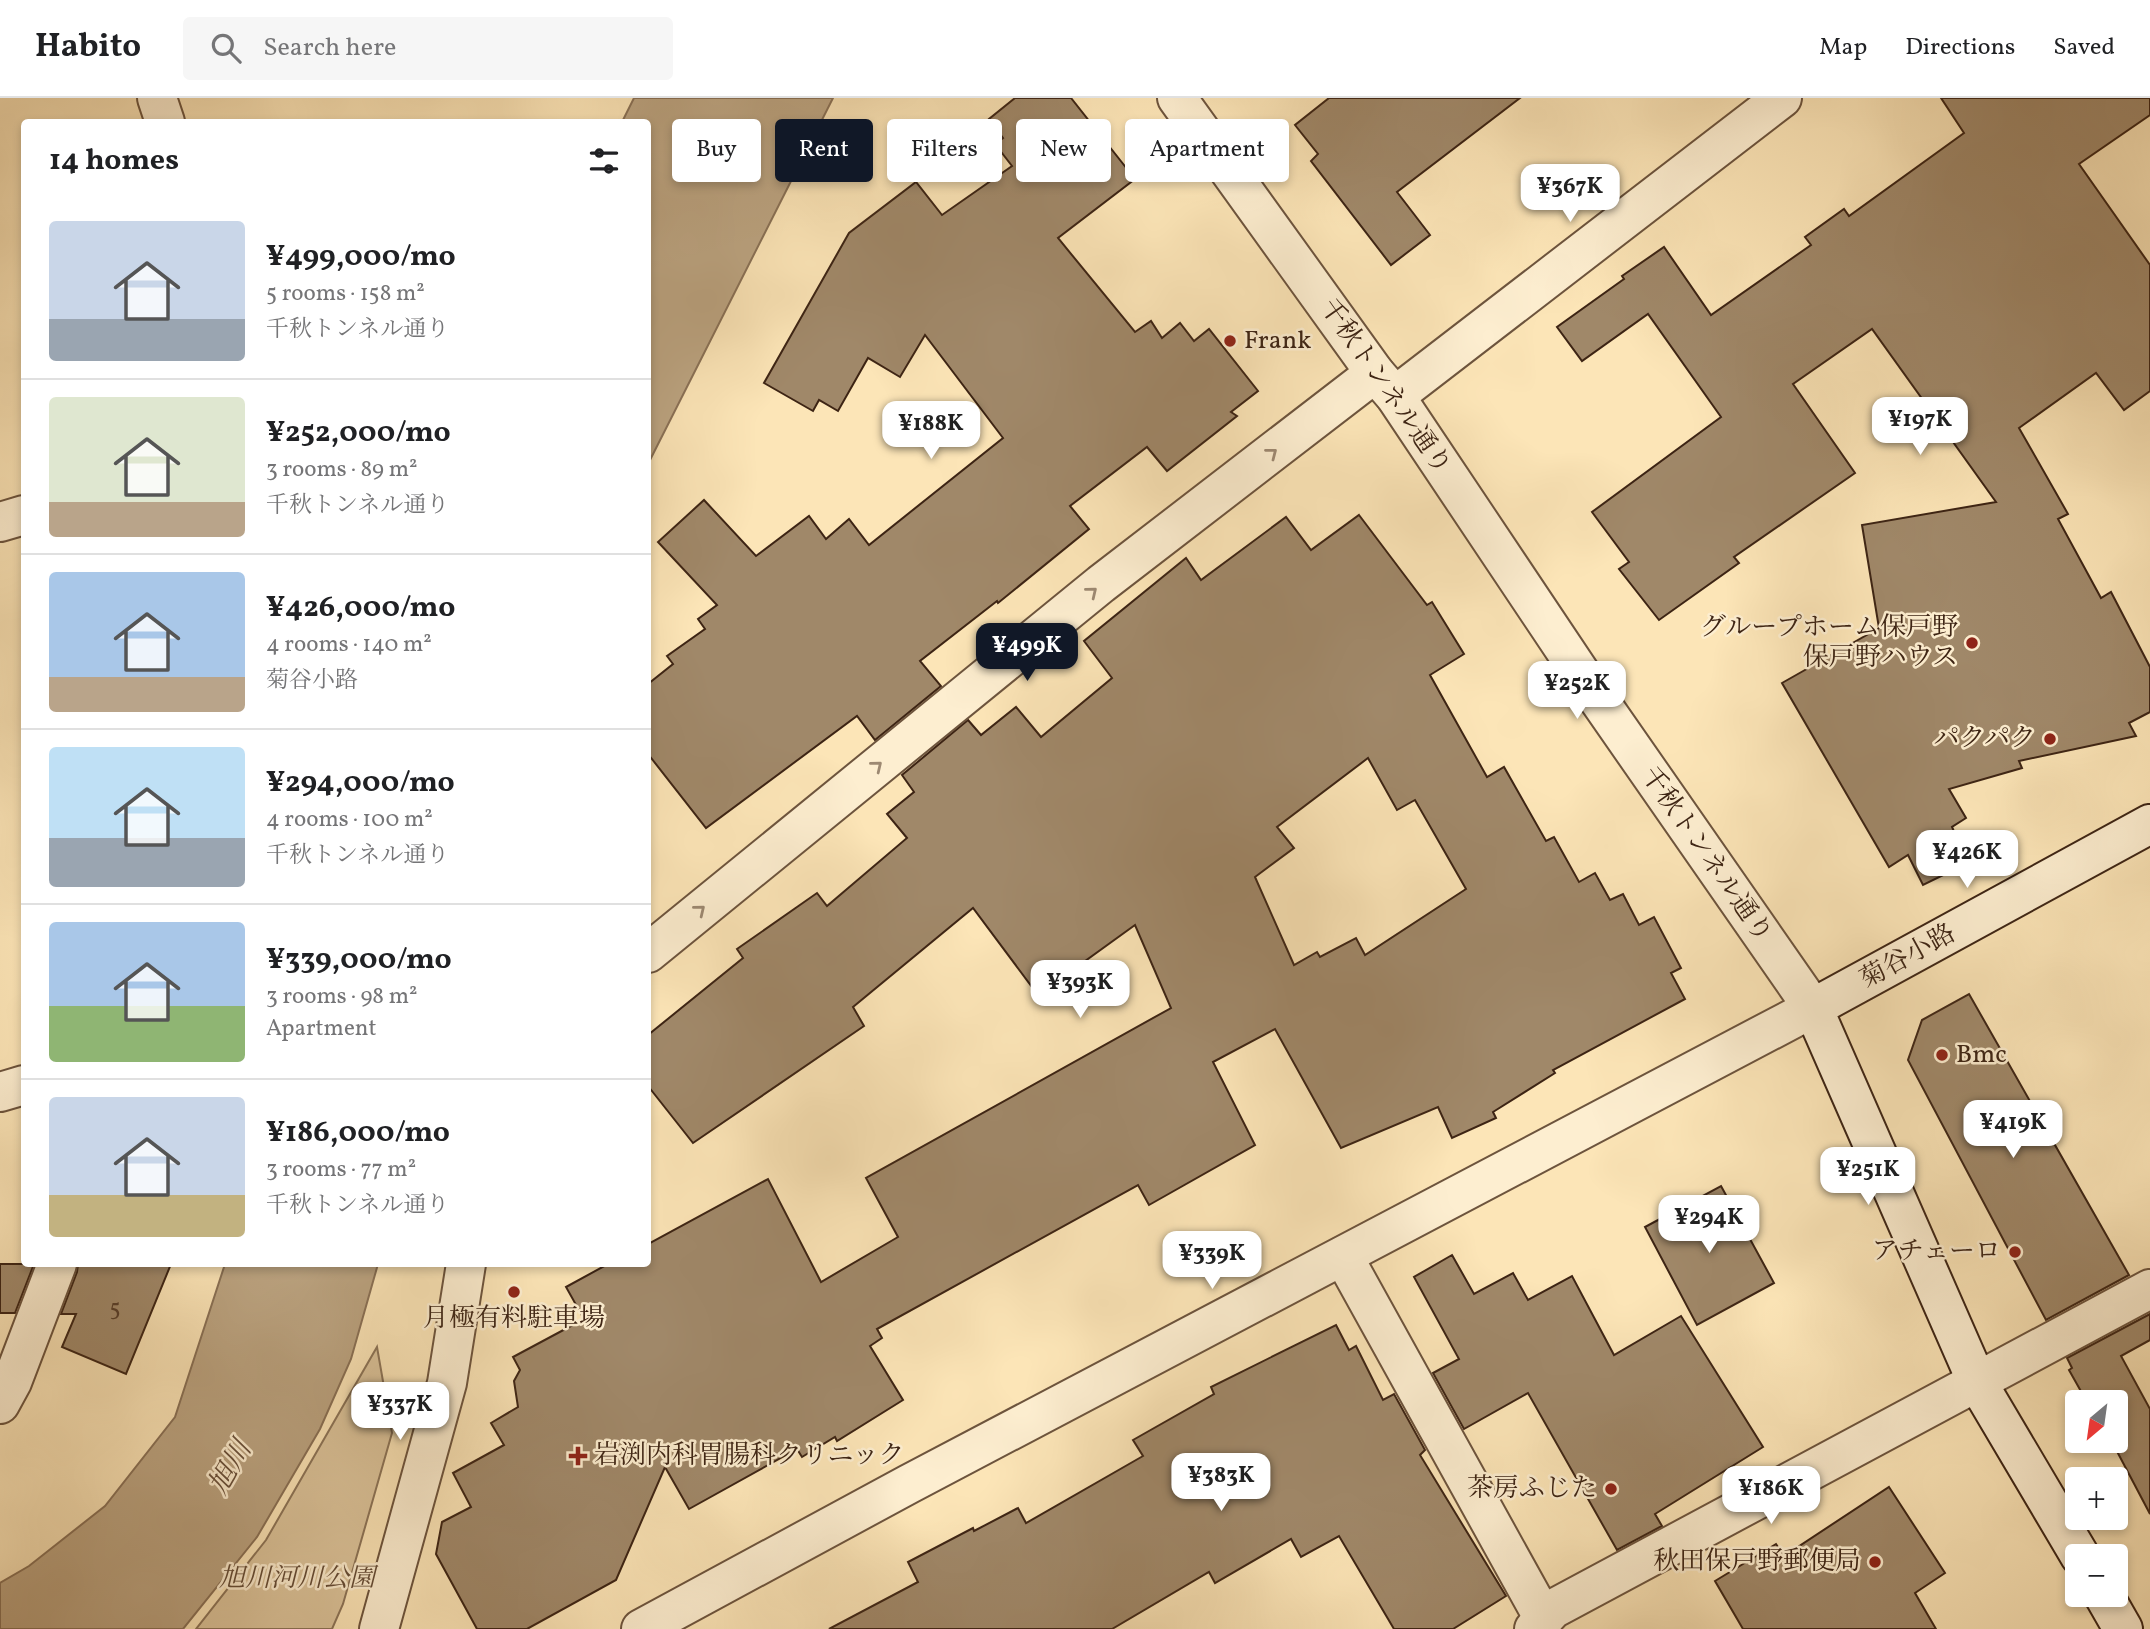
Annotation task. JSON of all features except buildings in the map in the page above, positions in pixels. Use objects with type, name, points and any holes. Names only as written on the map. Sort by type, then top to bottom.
[{"type":"street","points":[[157,98],[164,119]]},
{"type":"street","name":"千秋トンネル通り","points":[[1177,98],[1385,385],[1813,1009],[1977,1382],[2073,1544]]},
{"type":"street","points":[[651,951],[1101,584],[1385,385],[1782,98]]},
{"type":"street","points":[[0,522],[21,516]]},
{"type":"street","name":"菊谷小路","points":[[641,1629],[909,1484],[1813,1009],[2150,824]]},
{"type":"street","points":[[0,1092],[21,1086]]},
{"type":"street","points":[[1343,1256],[1539,1624],[1553,1609],[2150,1289]]},
{"type":"street","points":[[0,1404],[12,1382],[56,1267]]},
{"type":"street","points":[[379,1629],[447,1383],[466,1267]]},
{"type":"street","points":[[2110,1607],[2123,1629]]},
{"type":"green space","name":"旭川河川公園","points":[[377,1347],[392,1433],[343,1604],[332,1629],[196,1629],[266,1540]]},
{"type":"water","points":[[634,98],[833,98],[822,119],[775,119],[775,182],[791,182],[651,458],[651,119],[624,119]]},
{"type":"water","name":"旭川","points":[[224,1267],[377,1267],[351,1359],[320,1429],[257,1537],[183,1629],[0,1629],[0,1583],[29,1566],[105,1506],[175,1417]]},
{"type":"place","name":"Frank","points":[[1230,341]]},
{"type":"place","name":"グループホーム保戸野 保戸野ハウス","points":[[1972,643]]},
{"type":"place","name":"パクパク","points":[[2050,739]]},
{"type":"place","name":"Bmc","points":[[1942,1055]]},
{"type":"place","name":"アチェーロ","points":[[2015,1252]]},
{"type":"place","name":"月極有料駐車場","points":[[514,1292]]},
{"type":"place","name":"岩渕内科胃腸科クリニック","points":[[578,1456]]},
{"type":"place","name":"茶房ふじた","points":[[1611,1489]]},
{"type":"place","name":"秋田保戸野郵便局","points":[[1875,1562]]}]
